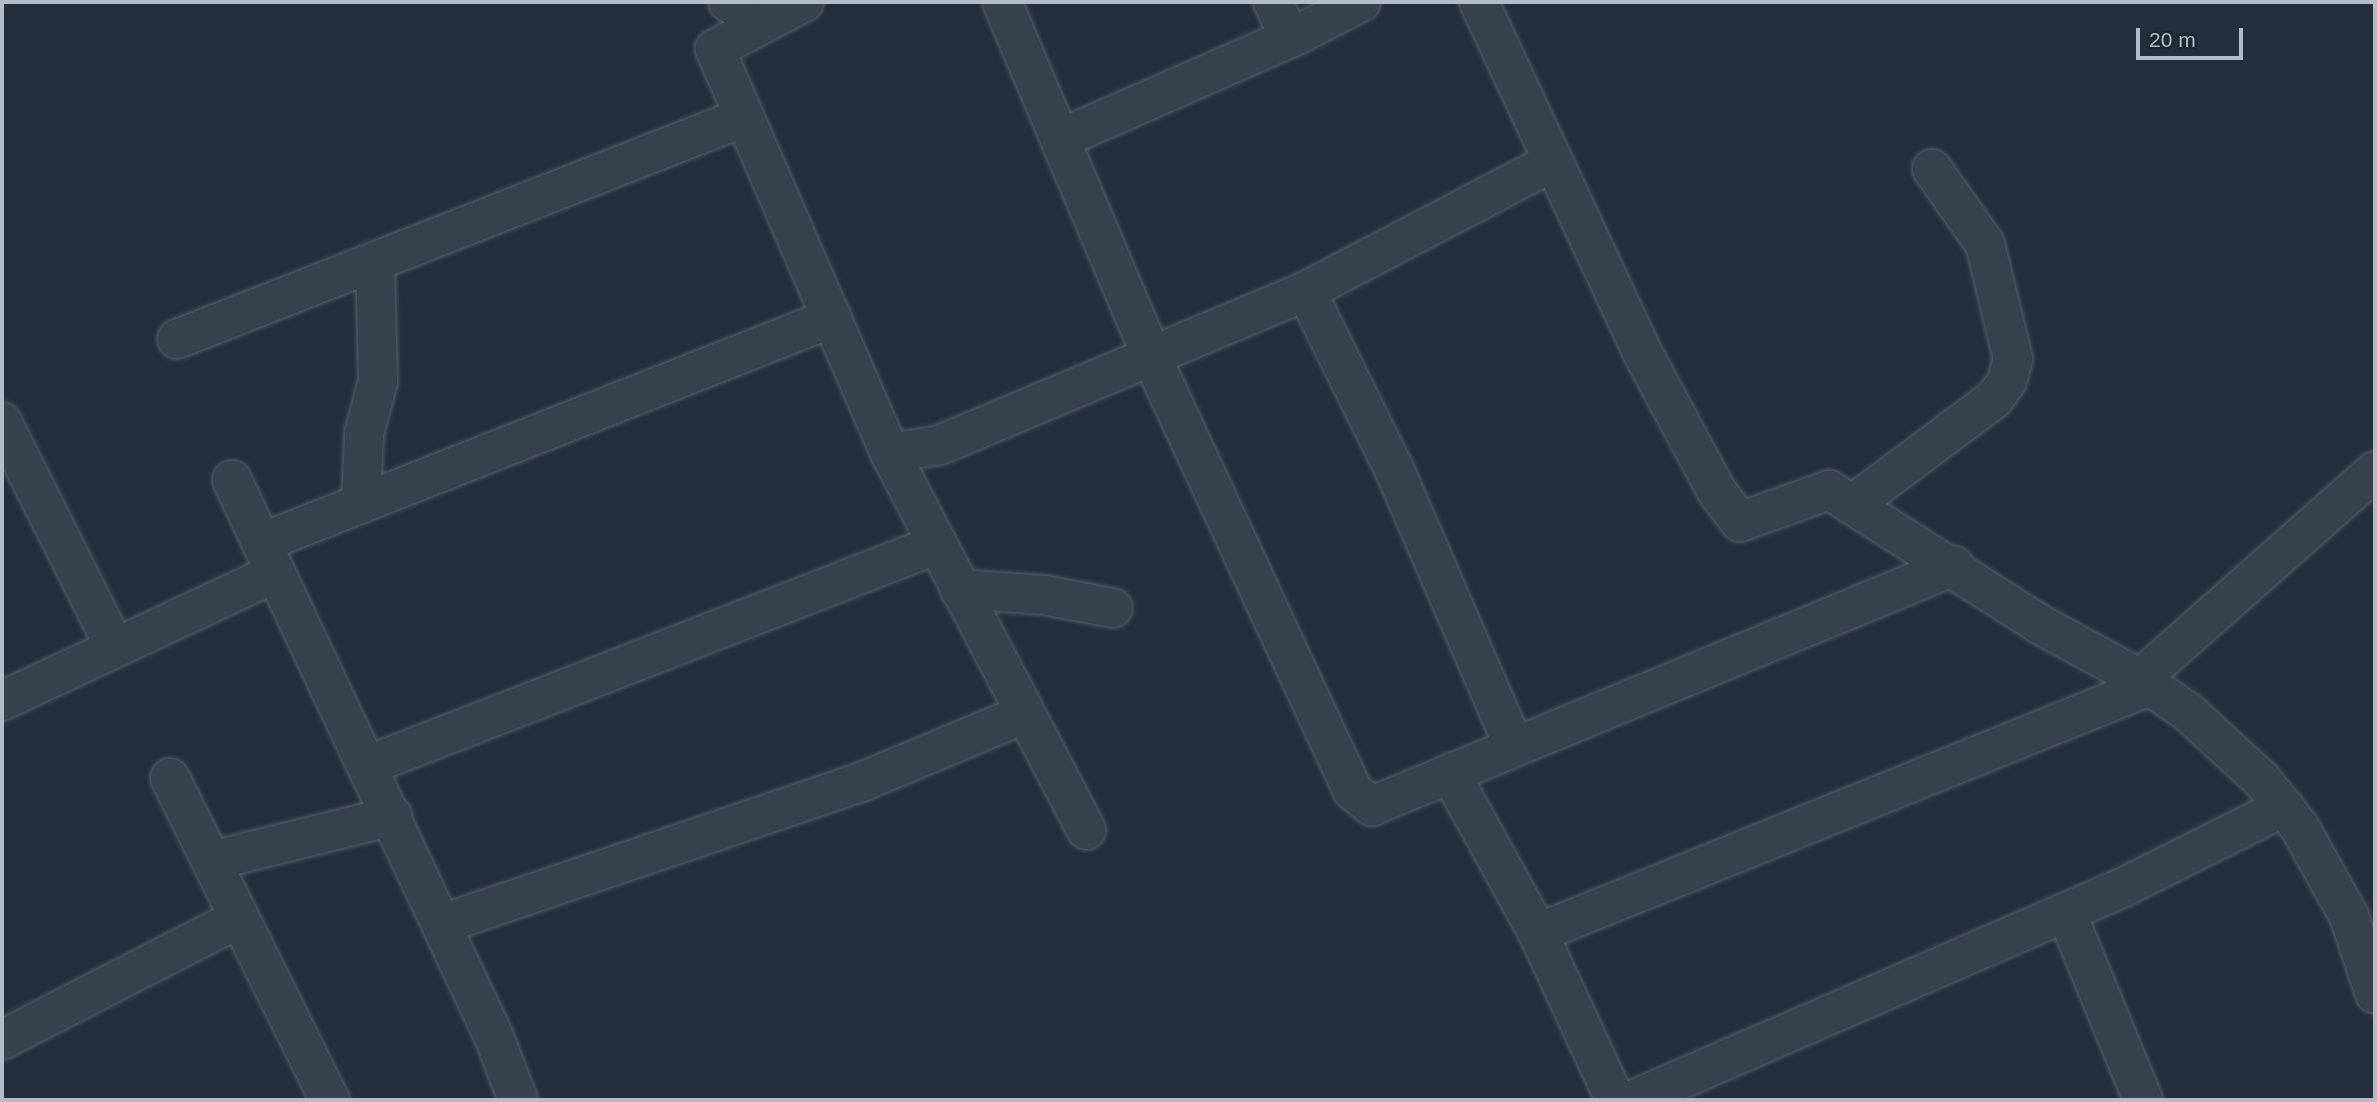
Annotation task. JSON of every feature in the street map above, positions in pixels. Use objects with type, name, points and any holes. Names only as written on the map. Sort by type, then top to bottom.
[{"type":"street","points":[[728,2],[762,23]]},
{"type":"street","points":[[804,2],[715,49],[890,453],[1086,830]]},
{"type":"street","points":[[1002,2],[1152,355],[1352,790],[1372,806],[1954,566]]},
{"type":"street","points":[[1273,2],[1290,38]]},
{"type":"street","points":[[1060,139],[1290,38],[1361,2]]},
{"type":"street","points":[[1479,2],[1641,350],[1716,490],[1740,522],[1829,490],[1954,566],[2039,624],[2145,683],[2188,712],[2262,780],[2362,917],[2375,994]]},
{"type":"street","points":[[177,339],[744,117]]},
{"type":"street","points":[[890,453],[940,445],[1306,291],[1553,162]]},
{"type":"street","points":[[1852,505],[1994,399],[2007,382],[2013,359],[1985,244],[1932,169]]},
{"type":"street","points":[[361,504],[364,433],[378,382],[375,261]]},
{"type":"street","points":[[1306,291],[1394,469],[1514,746]]},
{"type":"street","points":[[2,701],[114,646],[361,504],[832,318]]},
{"type":"street","points":[[2,422],[114,646]]},
{"type":"street","points":[[1538,933],[2145,683],[2375,471]]},
{"type":"street","points":[[232,480],[393,816],[494,1037],[518,1100]]},
{"type":"street","points":[[369,765],[938,544]]},
{"type":"street","points":[[959,589],[1044,595],[1113,608]]},
{"type":"street","points":[[442,924],[864,781],[1024,714]]},
{"type":"street","points":[[1450,773],[1538,933],[1615,1100]]},
{"type":"street","points":[[170,778],[330,1100]]},
{"type":"street","points":[[1633,1100],[2066,912],[2284,807]]},
{"type":"street","points":[[211,861],[393,816]]},
{"type":"street","points":[[2066,912],[2143,1100]]},
{"type":"street","points":[[2,1039],[239,919]]}]
